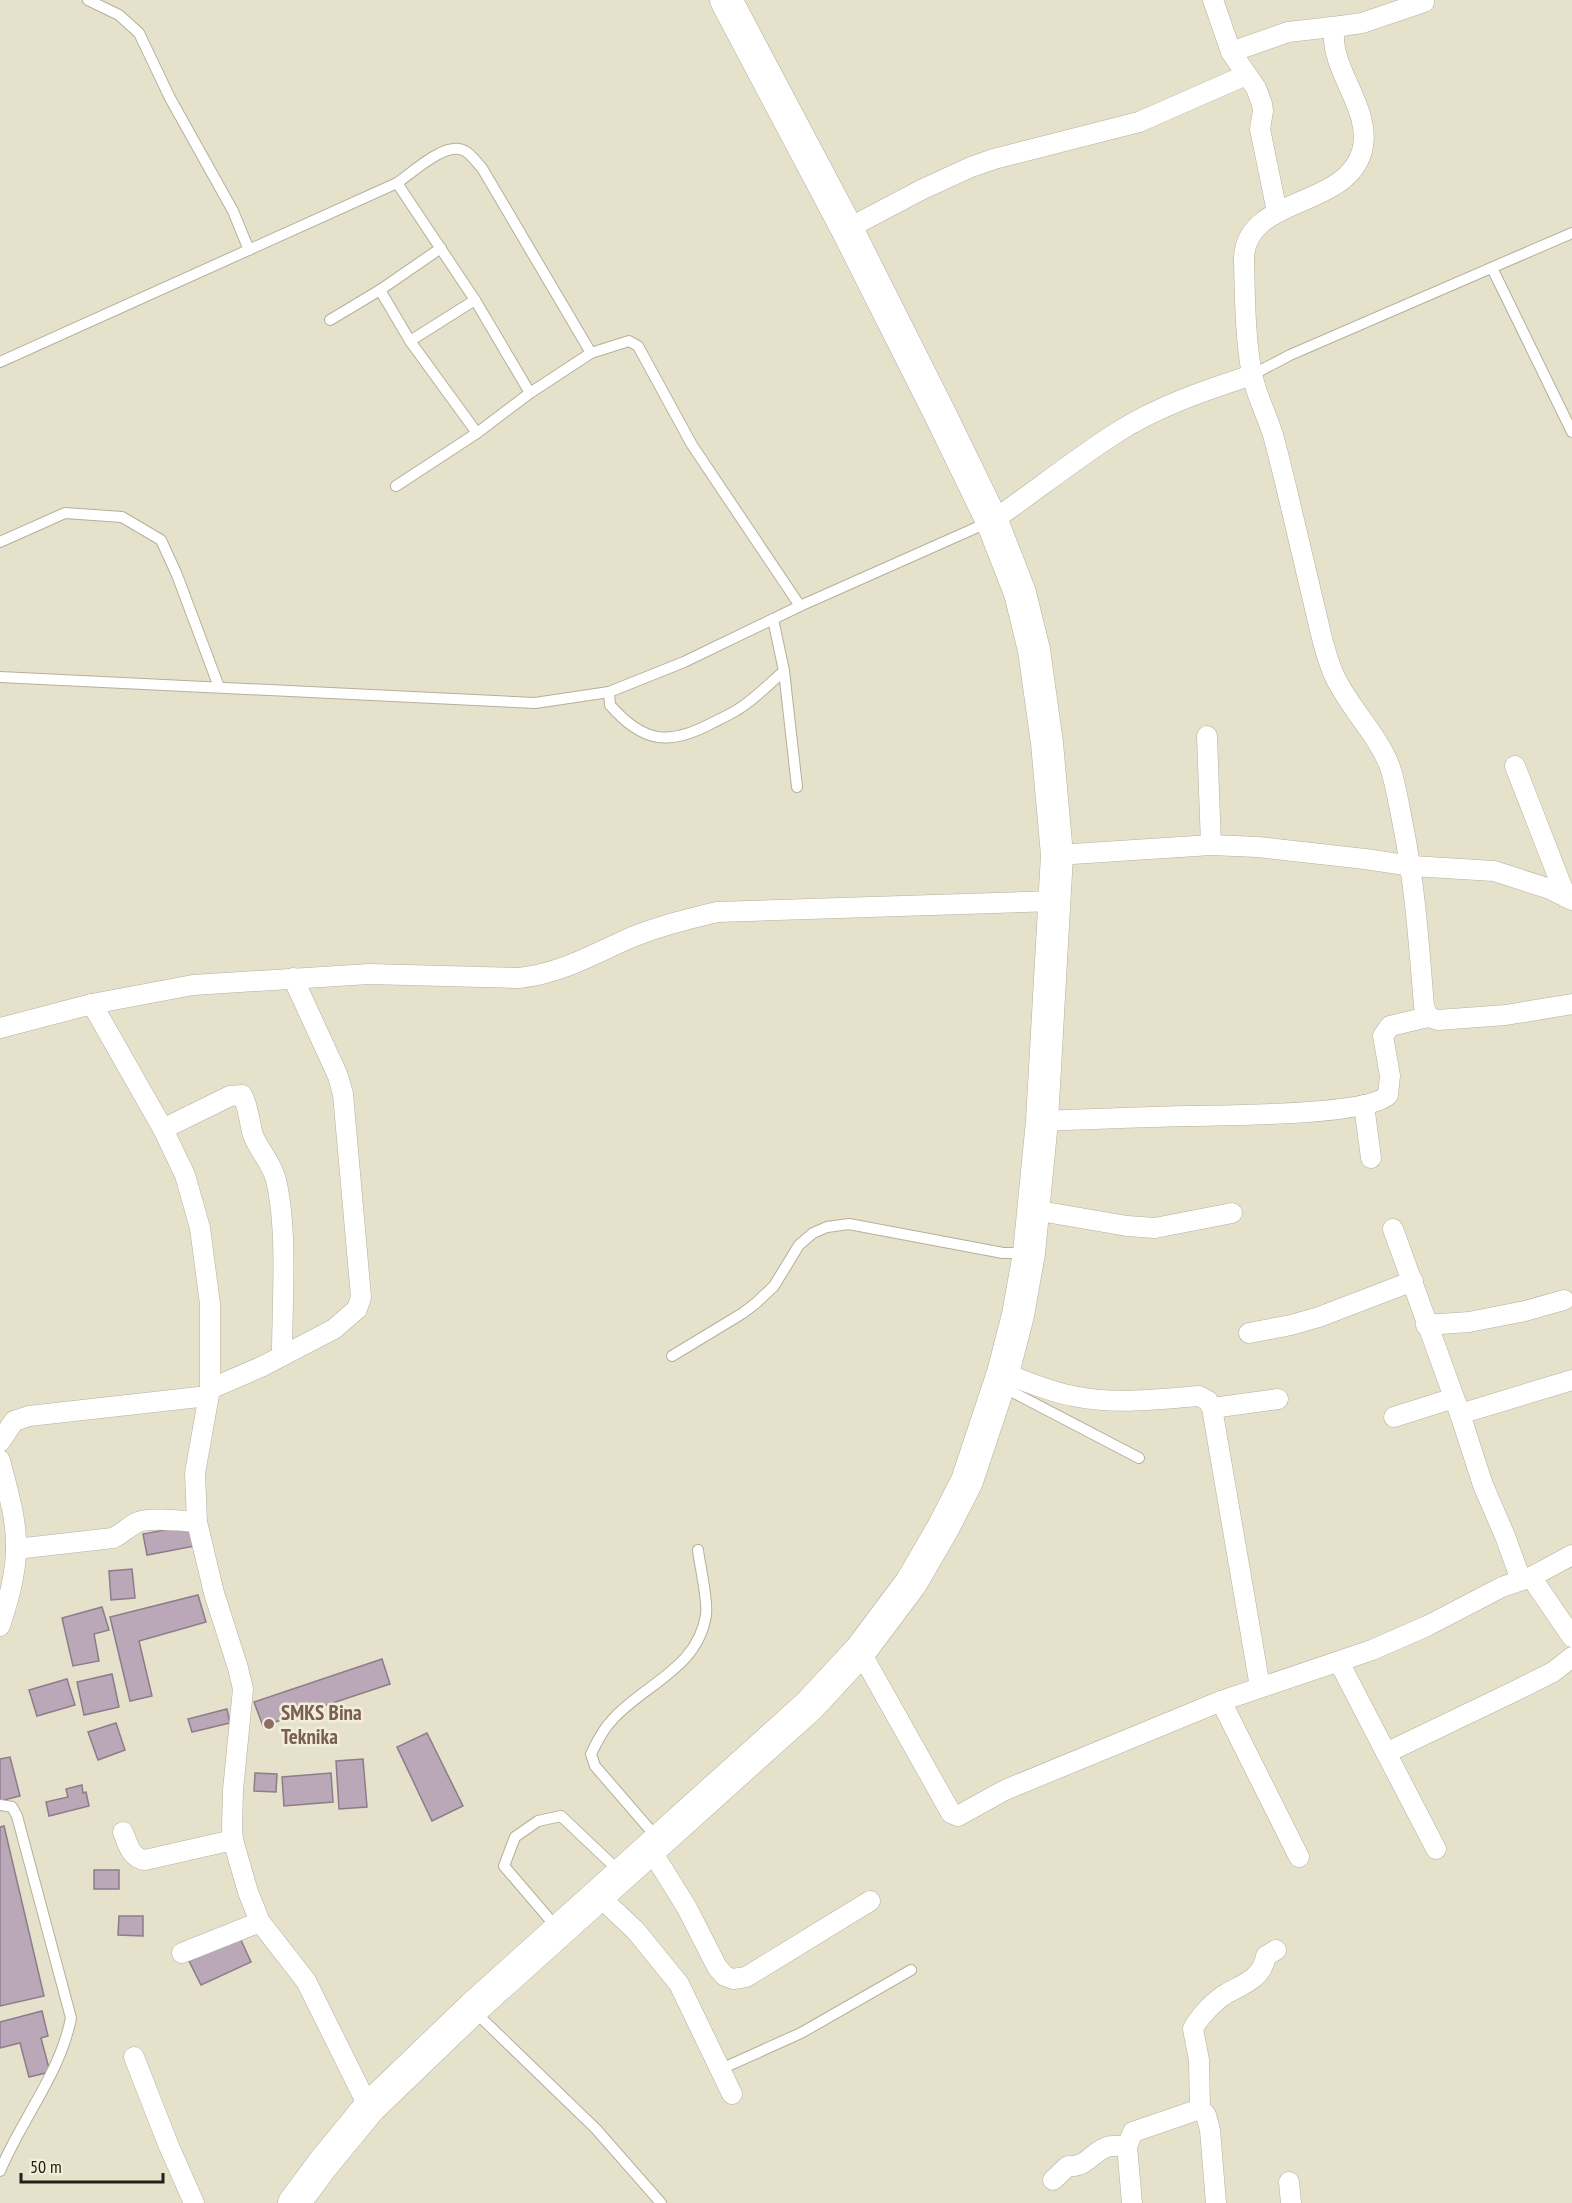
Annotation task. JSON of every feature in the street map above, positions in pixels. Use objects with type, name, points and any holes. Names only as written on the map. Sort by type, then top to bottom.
[{"type":"main road","points":[[294,2203],[322,2164],[369,2108],[472,2009],[656,1846],[809,1706],[860,1652],[911,1583],[968,1480],[1001,1379],[1018,1315],[1029,1253],[1042,1121],[1057,855],[1052,784],[1034,650],[1020,593],[992,521],[847,230],[726,0]]},
{"type":"street","points":[[1213,0],[1231,52],[1256,88],[1262,104],[1260,129],[1262,144],[1270,171],[1277,212]]},
{"type":"street","points":[[1231,52],[1288,32],[1362,23],[1426,1]]},
{"type":"street","points":[[1341,26],[1334,32],[1333,40],[1364,126],[1362,152],[1348,174],[1334,186],[1277,212],[1260,224],[1245,245],[1246,315],[1252,375],[1273,434],[1327,657],[1344,695],[1364,722],[1390,767],[1412,866],[1424,1006],[1428,1017]]},
{"type":"street","points":[[847,230],[971,167],[994,159],[1116,130],[1246,75]]},
{"type":"street","points":[[992,521],[1117,432],[1160,410],[1223,384],[1252,375]]},
{"type":"street","points":[[1207,736],[1211,845]]},
{"type":"street","points":[[1515,766],[1569,898]]},
{"type":"street","points":[[1057,855],[1211,845],[1331,855],[1412,866],[1494,871],[1550,889],[1569,898]]},
{"type":"street","points":[[0,1028],[92,1004],[193,985],[369,974],[519,978],[551,972],[587,959],[662,925],[717,912],[1054,901]]},
{"type":"street","points":[[0,1442],[14,1421],[29,1416],[209,1392],[334,1329],[357,1309],[361,1297],[343,1094],[338,1076],[294,978]]},
{"type":"street","points":[[92,1004],[163,1129],[185,1175],[200,1228],[210,1304],[209,1392],[195,1473],[197,1522],[213,1593],[243,1689],[232,1790],[233,1840],[248,1892],[260,1922],[306,1981],[369,2108]]},
{"type":"street","points":[[1042,1121],[1288,1114],[1364,1105],[1382,1101],[1388,1095],[1390,1076],[1383,1036],[1390,1026],[1428,1017],[1438,1020],[1506,1015],[1572,1004]]},
{"type":"street","points":[[163,1129],[230,1096],[242,1095],[246,1102],[254,1137],[269,1161],[276,1181],[280,1206],[282,1356]]},
{"type":"street","points":[[1364,1105],[1371,1158]]},
{"type":"street","points":[[1034,1210],[1127,1226],[1155,1228],[1232,1213]]},
{"type":"street","points":[[1393,1229],[1484,1485],[1505,1536],[1526,1578],[1572,1637]]},
{"type":"street","points":[[1249,1333],[1319,1317],[1413,1281]]},
{"type":"street","points":[[1426,1325],[1469,1322],[1525,1311],[1564,1300]]},
{"type":"street","points":[[1001,1379],[1072,1396],[1126,1401],[1199,1396],[1208,1401],[1212,1408],[1260,1686]]},
{"type":"street","points":[[1394,1417],[1457,1406],[1572,1380]]},
{"type":"street","points":[[1212,1408],[1278,1399]]},
{"type":"street","points":[[0,1461],[8,1529],[16,1549],[10,1594],[0,1626]]},
{"type":"street","points":[[16,1549],[113,1538],[123,1534],[138,1522],[197,1522]]},
{"type":"street","points":[[860,1652],[951,1813],[958,1816],[1005,1790],[1221,1701],[1260,1686],[1339,1662],[1426,1626],[1502,1587],[1572,1555]]},
{"type":"street","points":[[1386,1753],[1553,1672],[1572,1657]]},
{"type":"street","points":[[1339,1662],[1436,1849]]},
{"type":"street","points":[[1221,1701],[1299,1857]]},
{"type":"street","points":[[123,1832],[134,1856],[145,1860],[233,1840]]},
{"type":"street","points":[[656,1846],[717,1967],[725,1976],[733,1979],[746,1977],[870,1901]]},
{"type":"street","points":[[599,1896],[636,1931],[679,1983],[732,2094]]},
{"type":"street","points":[[182,1953],[260,1922]]},
{"type":"street","points":[[1216,2203],[1210,2130],[1206,2115],[1200,2109],[1199,2060],[1193,2029],[1202,2015],[1224,1995],[1246,1986],[1265,1962],[1266,1956],[1276,1950]]},
{"type":"street","points":[[134,2057],[194,2203]]},
{"type":"street","points":[[1132,2203],[1127,2146],[1133,2132],[1200,2109]]},
{"type":"street","points":[[1053,2180],[1068,2166],[1083,2164],[1091,2156],[1108,2146],[1127,2146]]},
{"type":"street","points":[[1289,2182],[1291,2203]]},
{"type":"lane","points":[[88,0],[119,15],[138,33],[170,98],[233,211],[249,250]]},
{"type":"lane","points":[[0,362],[397,183],[444,150],[454,148],[465,150],[482,168],[591,353]]},
{"type":"lane","points":[[397,183],[475,300],[530,393]]},
{"type":"lane","points":[[1252,375],[1290,355],[1572,234]]},
{"type":"lane","points":[[330,320],[380,290],[441,248]]},
{"type":"lane","points":[[1492,268],[1572,432]]},
{"type":"lane","points":[[380,290],[410,341],[477,433]]},
{"type":"lane","points":[[410,341],[475,300]]},
{"type":"lane","points":[[396,486],[477,433],[530,393],[591,353],[629,340],[638,346],[692,445],[800,606]]},
{"type":"lane","points":[[0,542],[65,513],[122,517],[161,540],[219,687]]},
{"type":"lane","points":[[0,677],[535,703],[609,692],[684,662],[800,606],[992,521]]},
{"type":"lane","points":[[773,619],[784,671],[797,787]]},
{"type":"lane","points":[[609,692],[610,705],[628,724],[666,739],[690,735],[738,710],[784,671]]},
{"type":"lane","points":[[672,1356],[756,1303],[774,1286],[799,1245],[813,1233],[827,1227],[849,1224],[1003,1253],[1029,1253]]},
{"type":"lane","points":[[1001,1379],[1139,1458]]},
{"type":"lane","points":[[656,1846],[595,1766],[591,1754],[598,1738],[614,1718],[683,1662],[698,1641],[706,1613],[698,1550]]},
{"type":"lane","points":[[0,1805],[12,1807],[17,1816],[71,2018],[66,2042],[54,2070],[0,2171]]},
{"type":"lane","points":[[559,1930],[504,1866],[515,1837],[538,1821],[561,1816],[622,1874]]},
{"type":"lane","points":[[721,2069],[801,2033],[911,1970]]},
{"type":"lane","points":[[472,2009],[596,2129],[661,2203]]},
{"type":"building","points":[[191,1525],[195,1546],[147,1555],[143,1534]]},
{"type":"building","points":[[132,1569],[135,1598],[111,1600],[109,1571]]},
{"type":"building","points":[[198,1595],[206,1622],[139,1641],[152,1696],[130,1701],[110,1617]]},
{"type":"building","points":[[102,1607],[109,1630],[94,1634],[99,1661],[73,1666],[62,1618]]},
{"type":"building","points":[[382,1659],[390,1684],[263,1726],[254,1702]]},
{"type":"building","points":[[112,1674],[119,1707],[84,1715],[77,1682]]},
{"type":"building","points":[[67,1679],[75,1705],[37,1716],[29,1690]]},
{"type":"building","points":[[227,1709],[230,1723],[192,1732],[188,1719]]},
{"type":"building","points":[[116,1723],[125,1750],[98,1760],[88,1732]]},
{"type":"building","points":[[427,1733],[463,1806],[432,1821],[397,1747]]},
{"type":"building","points":[[10,1757],[20,1796],[0,1801],[0,1759]]},
{"type":"building","points":[[363,1759],[367,1807],[339,1809],[336,1761]]},
{"type":"building","points":[[255,1773],[277,1774],[276,1792],[254,1791]]},
{"type":"building","points":[[331,1773],[333,1802],[284,1806],[282,1777]]},
{"type":"building","points":[[82,1785],[89,1806],[49,1816],[46,1802],[68,1797],[66,1789]]},
{"type":"building","points":[[4,1826],[44,1996],[0,2006],[0,1827]]},
{"type":"building","points":[[94,1870],[119,1870],[119,1889],[94,1889]]},
{"type":"building","points":[[119,1916],[143,1916],[143,1936],[118,1935]]},
{"type":"building","points":[[240,1938],[251,1962],[201,1985],[189,1961]]},
{"type":"building","points":[[42,2011],[48,2036],[41,2038],[50,2072],[29,2077],[20,2043],[0,2048],[0,2022]]},
{"type":"place","name":"SMKS Bina Teknika","points":[[269,1724]]}]
